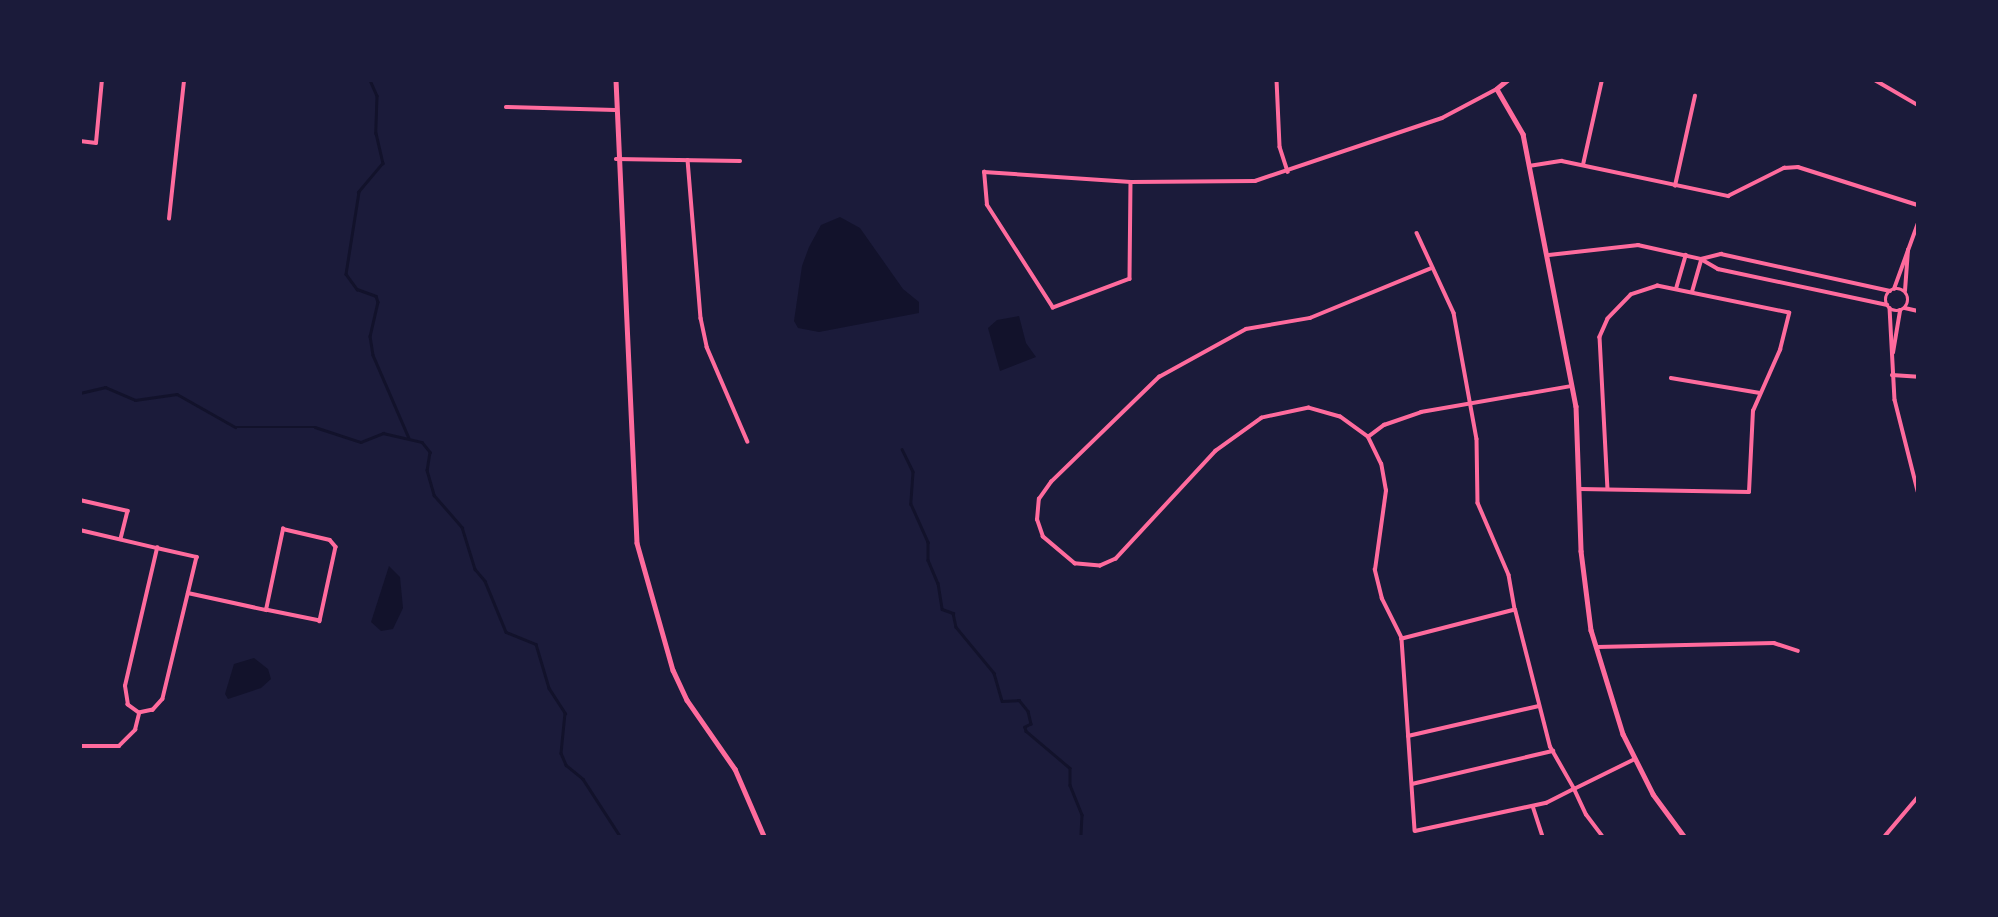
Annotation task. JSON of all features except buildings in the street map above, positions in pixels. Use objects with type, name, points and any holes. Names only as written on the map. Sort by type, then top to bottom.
[{"type":"street","points":[[80,141],[96,143],[102,80]]},
{"type":"street","points":[[169,219],[184,80]]},
{"type":"street","points":[[616,80],[616,159],[632,360],[638,543],[673,670],[687,699],[735,769],[764,836]]},
{"type":"street","points":[[1277,80],[1280,147],[1288,172]]},
{"type":"street","points":[[1131,182],[1130,279],[1053,308],[986,205],[984,172],[1131,182],[1227,184],[1288,172],[1442,118],[1497,89],[1508,80]]},
{"type":"street","points":[[1583,165],[1602,80]]},
{"type":"street","points":[[1875,80],[1917,105]]},
{"type":"street","points":[[1497,89],[1520,123],[1549,255],[1572,386],[1580,489],[1581,551],[1595,647],[1612,707],[1635,759],[1666,815],[1684,836]]},
{"type":"street","points":[[1675,186],[1695,96]]},
{"type":"street","points":[[506,107],[615,110]]},
{"type":"street","points":[[616,159],[740,161]]},
{"type":"street","points":[[688,160],[701,318],[707,346],[748,442]]},
{"type":"street","points":[[1529,166],[1553,162],[1583,165],[1728,196],[1784,168],[1798,167],[1917,205]]},
{"type":"street","points":[[1917,223],[1892,290],[1889,306],[1892,375],[1917,491]]},
{"type":"street","points":[[1417,233],[1454,313],[1471,403],[1478,503],[1498,546],[1539,706],[1553,751],[1602,836]]},
{"type":"street","points":[[1549,255],[1618,243],[1701,259],[1718,269],[1917,311]]},
{"type":"street","points":[[1892,355],[1907,295],[1908,248]]},
{"type":"street","points":[[1701,259],[1721,254],[1892,290],[1917,299]]},
{"type":"street","points":[[1676,289],[1686,256]]},
{"type":"street","points":[[1692,292],[1701,259]]},
{"type":"street","points":[[1432,268],[1310,318],[1246,329],[1159,377],[1051,482],[1040,499],[1037,520],[1043,537],[1075,564],[1100,566],[1116,559],[1216,451],[1262,418],[1309,408],[1340,417],[1368,437],[1381,464],[1386,491],[1375,570],[1382,599],[1402,639],[1415,831],[1533,806],[1635,759]]},
{"type":"street","points":[[1580,489],[1749,492],[1750,426],[1760,393],[1780,350],[1789,313],[1676,289],[1639,290],[1602,329],[1608,489]]},
{"type":"street","points":[[1892,375],[1917,377]]},
{"type":"street","points":[[1671,378],[1760,393]]},
{"type":"street","points":[[1368,437],[1384,425],[1422,412],[1572,386]]},
{"type":"street","points":[[80,500],[128,511],[121,539]]},
{"type":"street","points":[[188,593],[266,610],[320,621],[336,547],[330,540],[283,529],[266,610]]},
{"type":"street","points":[[80,530],[197,557],[163,699],[153,710],[139,713]]},
{"type":"street","points":[[139,713],[124,694],[157,548]]},
{"type":"street","points":[[1402,639],[1515,610]]},
{"type":"street","points":[[1595,647],[1774,643],[1798,652]]},
{"type":"street","points":[[1408,736],[1539,706]]},
{"type":"street","points":[[80,746],[119,746],[135,730],[139,713]]},
{"type":"street","points":[[1412,784],[1553,751]]},
{"type":"street","points":[[1885,836],[1917,797]]},
{"type":"street","points":[[1533,806],[1543,836]]},
{"type":"shaded area","points":[[840,217],[860,228],[903,289],[919,302],[919,313],[819,332],[798,328],[794,321],[802,266],[809,247],[821,225]]},
{"type":"shaded area","points":[[1019,316],[1026,343],[1036,357],[1000,371],[988,328],[997,320]]},
{"type":"shaded area","points":[[389,566],[400,577],[403,608],[393,629],[381,631],[371,622]]},
{"type":"shaded area","points":[[254,658],[268,669],[271,679],[261,688],[228,699],[225,694],[234,664]]},
{"type":"waterway","points":[[370,80],[377,96],[376,133],[383,163],[359,192],[346,274],[357,289],[376,296],[378,302],[370,336],[373,355],[409,438]]},
{"type":"waterway","points":[[80,393],[105,387],[135,400],[177,394],[235,427],[315,427],[361,442],[383,433],[422,442],[430,452],[427,470],[434,495],[462,527],[475,569],[485,581],[506,632],[536,644],[549,688],[565,713],[561,753],[566,765],[583,779],[620,836]]},
{"type":"waterway","points":[[902,449],[913,472],[911,504],[928,542],[928,560],[938,583],[942,609],[953,613],[956,627],[994,673],[1002,701],[1019,700],[1028,711],[1031,724],[1025,727],[1026,731],[1070,768],[1070,785],[1082,815],[1081,836]]}]
